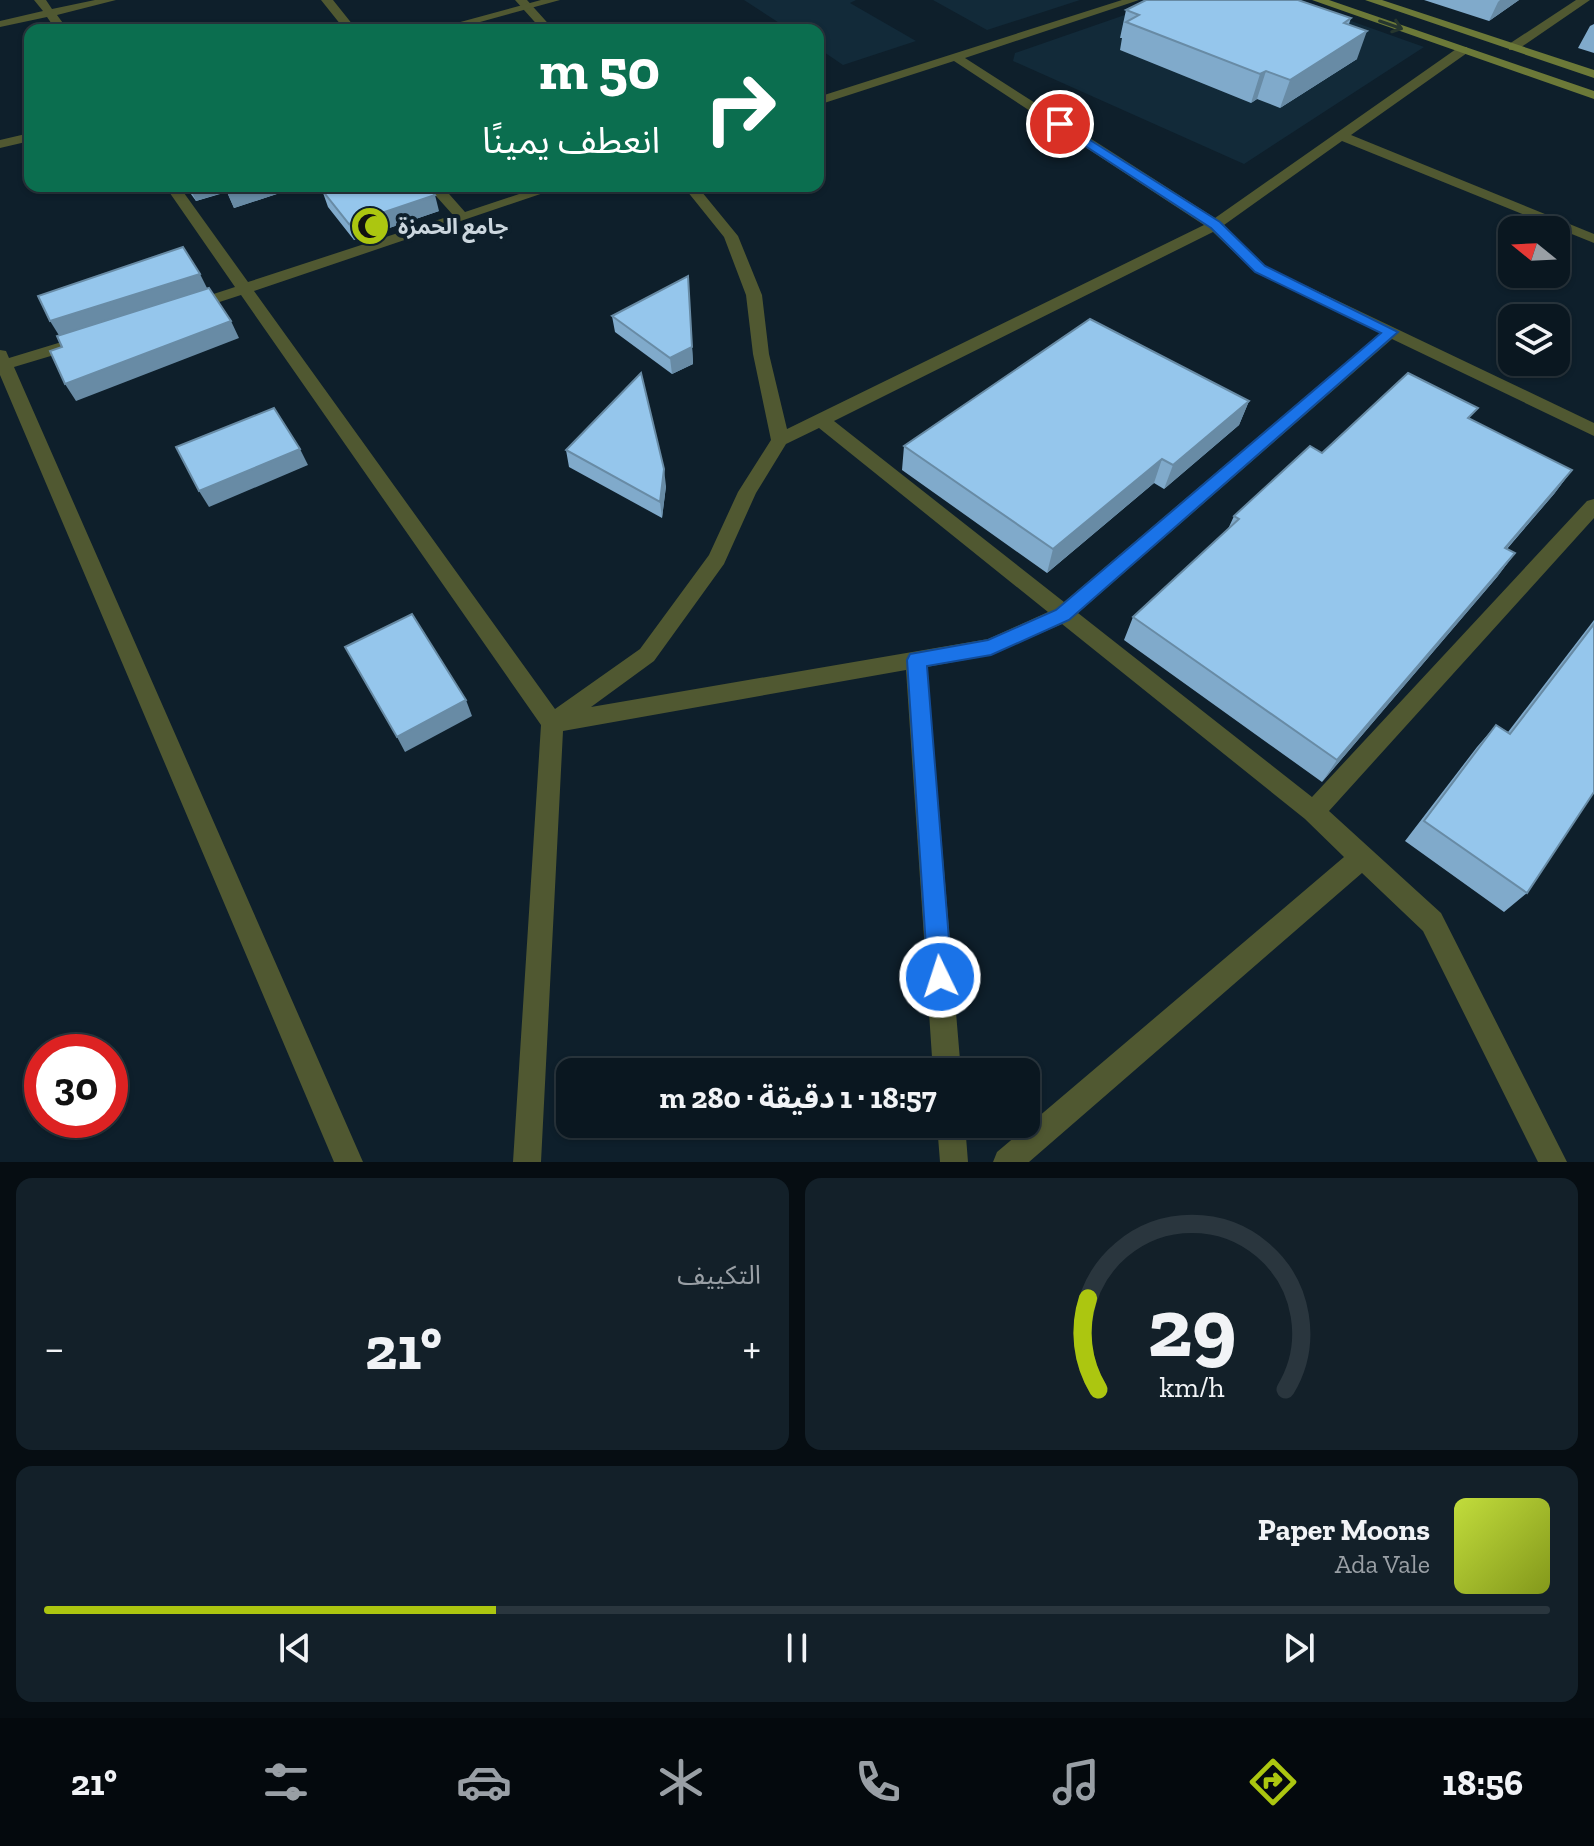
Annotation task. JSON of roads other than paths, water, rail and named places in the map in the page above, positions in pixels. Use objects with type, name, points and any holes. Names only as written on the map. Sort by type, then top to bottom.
[{"type":"main road","points":[[1318,0],[1594,95]]},
{"type":"main road","points":[[1371,0],[1594,74]]},
{"type":"street","points":[[40,0],[58,24]]},
{"type":"street","points":[[0,24],[110,0]]},
{"type":"street","points":[[327,0],[346,24]]},
{"type":"street","points":[[456,24],[524,3],[554,0]]},
{"type":"street","points":[[824,99],[1133,0]]},
{"type":"street","points":[[1513,47],[1584,0]]},
{"type":"street","points":[[524,3],[543,24]]},
{"type":"street","points":[[552,723],[647,655],[717,559],[747,492],[780,440],[1215,225],[1463,50]]},
{"type":"street","points":[[956,57],[1215,225],[1260,269],[1594,430]]},
{"type":"street","points":[[1341,136],[1594,239]]},
{"type":"street","points":[[0,144],[24,138]]},
{"type":"street","points":[[176,192],[552,723],[527,1162]]},
{"type":"street","points":[[439,192],[462,217]]},
{"type":"street","points":[[169,313],[539,192]]},
{"type":"street","points":[[695,192],[731,236],[754,295],[761,354],[780,440]]},
{"type":"street","points":[[552,723],[991,647],[1062,615],[1391,332]]},
{"type":"street","points":[[94,337],[1,362],[349,1162]]},
{"type":"street","points":[[821,420],[1313,812],[1432,922],[1553,1162]]},
{"type":"street","points":[[1313,812],[1594,506]]},
{"type":"street","points":[[916,660],[946,1058]]},
{"type":"street","points":[[1007,1162],[1362,857]]},
{"type":"street","points":[[952,1138],[954,1162]]},
{"type":"place","name":"جامع الحمزة","points":[[370,226]]}]
